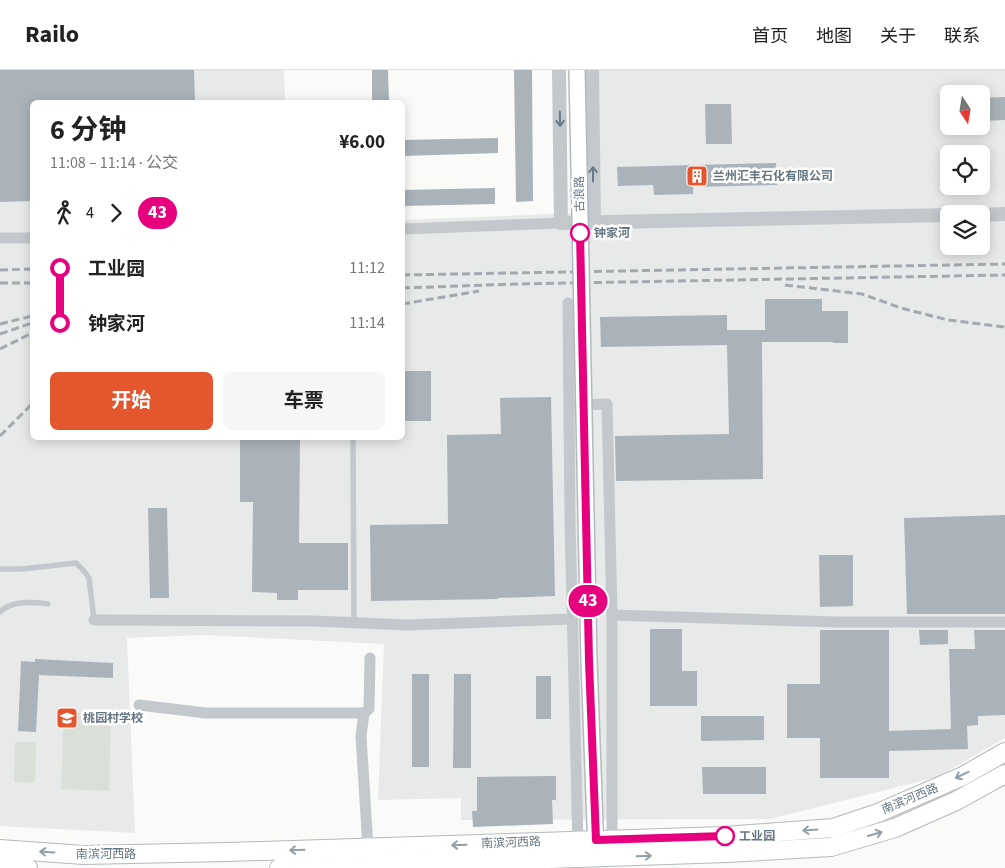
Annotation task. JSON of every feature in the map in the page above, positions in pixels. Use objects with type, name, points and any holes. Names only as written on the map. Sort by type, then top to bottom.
[{"type":"highway","name":"南滨河西路","points":[[279,868],[595,849],[725,836],[833,828],[878,813],[963,776],[1005,752]]},
{"type":"highway","name":"南滨河西路","points":[[0,849],[83,855],[368,848],[595,849],[726,853],[831,847],[895,828],[956,800],[1005,774]]},
{"type":"highway","points":[[0,866],[28,868]]},
{"type":"main road","name":"古浪路","points":[[577,70],[589,661],[595,849]]},
{"type":"street","name":"古浪路","points":[[559,70],[561,223]]},
{"type":"street","name":"古浪路","points":[[592,70],[594,222]]},
{"type":"street","points":[[990,214],[1005,214]]},
{"type":"street","points":[[405,230],[594,222],[940,215]]},
{"type":"street","points":[[0,238],[30,238]]},
{"type":"street","points":[[568,303],[572,619],[595,849]]},
{"type":"street","points":[[569,405],[607,404],[612,615],[595,849]]},
{"type":"street","points":[[612,615],[836,622],[1005,622]]},
{"type":"street","points":[[94,620],[304,621],[408,625],[572,619]]},
{"type":"street","points":[[140,705],[206,713],[364,713],[369,709],[370,658]]},
{"type":"street","points":[[364,713],[361,736],[368,848]]},
{"type":"lane","points":[[353,440],[354,623]]},
{"type":"lane","points":[[0,570],[76,563],[89,578],[94,620]]},
{"type":"lane","points":[[0,612],[5,607],[28,602],[48,604]]},
{"type":"shaded area","points":[[0,70],[284,70],[285,100],[30,100],[30,440],[405,440],[405,220],[599,212],[596,70],[1005,70],[1005,738],[937,777],[770,819],[461,820],[461,798],[378,800],[384,644],[204,635],[127,638],[135,833],[0,826]]},
{"type":"shaded area","points":[[64,712],[111,714],[109,791],[61,789]]},
{"type":"shaded area","points":[[15,742],[36,742],[35,783],[14,782]]},
{"type":"building","points":[[0,70],[194,70],[195,100],[30,100],[30,201],[0,202]]},
{"type":"building","points":[[372,70],[388,70],[389,100],[372,100]]},
{"type":"building","points":[[514,70],[532,70],[533,201],[516,202]]},
{"type":"building","points":[[1005,97],[1005,120],[990,121],[990,98]]},
{"type":"building","points":[[705,104],[731,104],[732,144],[706,144]]},
{"type":"building","points":[[498,138],[498,153],[405,156],[405,140]]},
{"type":"building","name":"兰州汇丰石化有限公司","points":[[776,163],[777,185],[693,187],[693,194],[654,195],[653,185],[618,186],[617,167]]},
{"type":"building","points":[[495,188],[495,204],[405,206],[405,190]]},
{"type":"building","points":[[765,299],[822,299],[822,311],[848,311],[848,343],[762,342],[763,479],[616,481],[615,436],[729,434],[727,345],[601,347],[600,317],[727,315],[727,330],[765,330]]},
{"type":"building","points":[[405,371],[431,371],[431,421],[405,421]]},
{"type":"building","points":[[551,397],[555,596],[371,601],[370,525],[448,524],[447,435],[501,434],[500,398]]},
{"type":"building","points":[[240,440],[300,440],[299,543],[348,543],[348,590],[298,590],[298,600],[277,600],[277,593],[252,592],[253,502],[240,502]]},
{"type":"building","points":[[148,508],[167,508],[169,598],[150,598]]},
{"type":"building","points":[[1005,515],[1005,614],[907,614],[904,518]]},
{"type":"building","points":[[819,555],[853,555],[853,606],[820,607]]},
{"type":"building","points":[[650,629],[682,629],[682,671],[697,671],[697,706],[650,706]]},
{"type":"building","points":[[820,630],[889,630],[889,731],[951,729],[949,649],[975,649],[974,630],[1005,630],[1005,715],[978,716],[978,725],[967,726],[968,749],[889,751],[889,778],[820,778],[820,738],[787,738],[787,684],[820,684]]},
{"type":"building","points":[[919,630],[948,630],[948,644],[920,645]]},
{"type":"building","points":[[35,659],[113,663],[113,678],[39,675],[36,732],[18,731],[21,661],[35,662]]},
{"type":"building","points":[[412,674],[429,674],[429,767],[412,767]]},
{"type":"building","points":[[454,674],[471,674],[471,768],[453,768]]},
{"type":"building","points":[[536,676],[551,676],[551,719],[536,719]]},
{"type":"building","points":[[701,716],[764,716],[764,740],[701,741]]},
{"type":"building","points":[[702,767],[766,767],[766,794],[703,794]]},
{"type":"building","points":[[556,776],[556,800],[552,800],[553,824],[473,827],[472,811],[477,811],[477,777]]},
{"type":"railway","points":[[405,275],[1005,264]]},
{"type":"railway","points":[[0,270],[30,269]]},
{"type":"railway","points":[[405,288],[516,284],[1005,275]]},
{"type":"railway","points":[[0,283],[30,283]]},
{"type":"railway","points":[[785,285],[862,294],[901,308],[948,320],[1005,327]]},
{"type":"railway","points":[[405,303],[479,291]]},
{"type":"railway","points":[[0,324],[30,316]]},
{"type":"railway","points":[[0,334],[30,324]]},
{"type":"railway","points":[[0,349],[30,334]]},
{"type":"railway","points":[[0,436],[30,406]]},
{"type":"bus line","name":"43","points":[[580,233],[589,661],[596,840],[725,836]]},
{"type":"place","name":"兰州汇丰石化有限公司","points":[[697,176]]},
{"type":"place","name":"钟家河","points":[[580,233]]},
{"type":"place","name":"桃园村学校","points":[[67,718]]},
{"type":"place","name":"工业园","points":[[725,836]]}]
